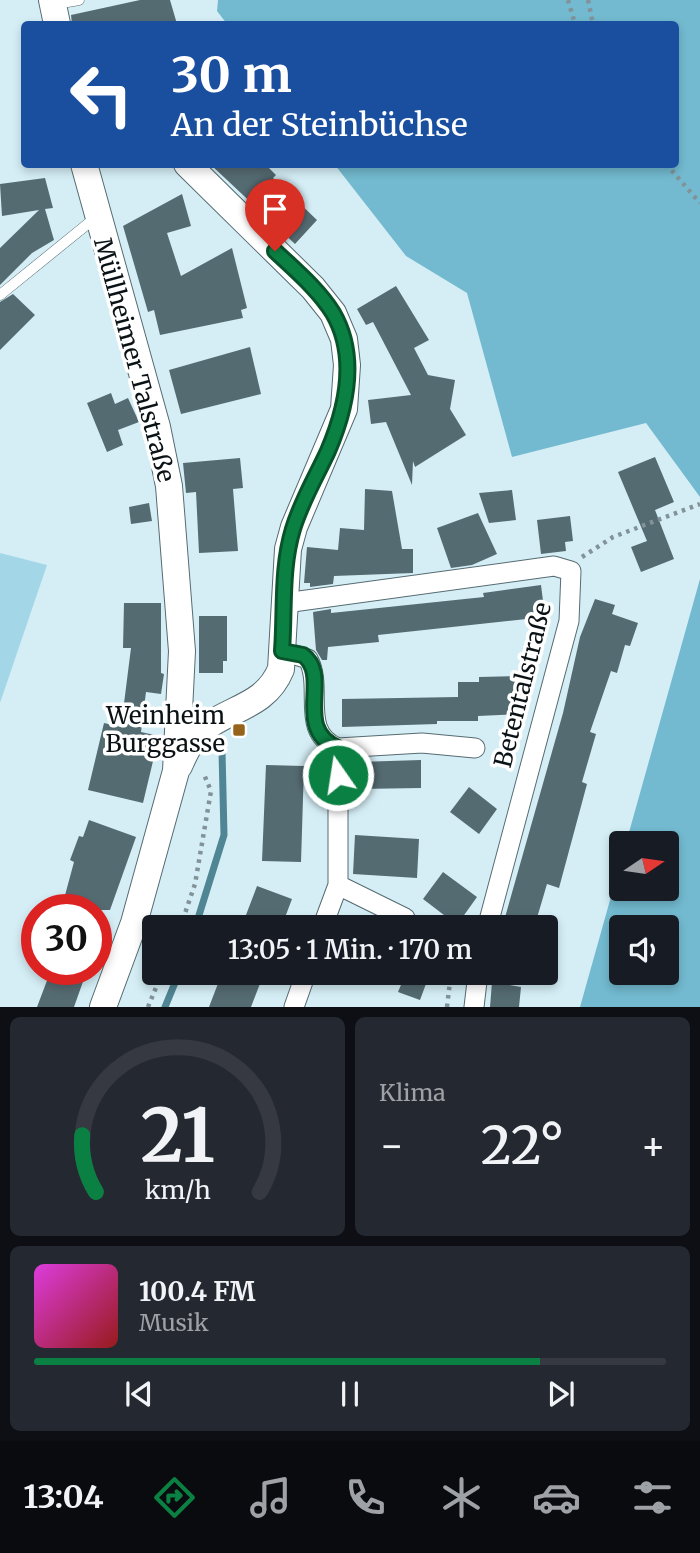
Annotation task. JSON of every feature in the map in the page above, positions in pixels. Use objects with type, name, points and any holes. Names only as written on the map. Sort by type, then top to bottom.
[{"type":"main road","name":"Müllheimer Talstraße","points":[[84,168],[150,401],[169,486],[182,651],[176,771],[134,923],[103,1007]]},
{"type":"main road","points":[[176,771],[191,742],[201,730],[252,704],[269,691],[281,669],[285,570],[294,527],[344,409],[347,365],[344,339],[332,313],[313,288],[191,168]]},
{"type":"main road","points":[[179,696],[191,709],[217,720]]},
{"type":"street","name":"Betentalstraße","points":[[285,603],[554,566],[571,571],[569,621],[490,915]]},
{"type":"street","points":[[282,651],[308,659],[313,667],[313,708],[317,729],[328,744],[338,748],[422,743],[474,748]]},
{"type":"street","points":[[328,915],[338,885],[338,748]]},
{"type":"street","points":[[338,885],[399,915]]},
{"type":"street","points":[[294,1007],[302,985]]},
{"type":"street","points":[[474,1007],[477,985]]},
{"type":"lane","points":[[54,10],[79,0]]},
{"type":"lane","points":[[0,295],[96,218]]},
{"type":"path","points":[[568,0],[574,21]]},
{"type":"path","points":[[589,0],[592,21]]},
{"type":"path","points":[[669,168],[700,203]]},
{"type":"path","points":[[586,552],[612,537],[700,504]]},
{"type":"path","points":[[184,915],[195,884],[211,791],[191,742]]},
{"type":"path","points":[[148,1007],[157,985]]},
{"type":"path","points":[[447,1007],[450,985]]},
{"type":"shaded area","points":[[218,0],[700,0],[700,497],[646,423],[512,457],[467,293],[406,256],[337,168],[679,168],[679,21],[225,21],[217,11]]},
{"type":"shaded area","points":[[0,553],[47,565],[0,703]]},
{"type":"shaded area","points":[[700,579],[700,1007],[580,1007],[610,901],[679,901],[679,831],[629,831]]},
{"type":"building","points":[[140,0],[170,0],[176,21],[72,21],[71,15]]},
{"type":"building","points":[[214,168],[269,168],[276,175],[273,178],[317,220],[295,244]]},
{"type":"building","points":[[45,178],[53,208],[45,209],[54,240],[32,253],[0,285],[0,248],[39,210],[2,216],[0,184]]},
{"type":"building","points":[[182,194],[191,226],[167,233],[181,276],[232,248],[247,308],[241,310],[243,318],[160,335],[154,310],[148,312],[123,226]]},
{"type":"building","points":[[396,286],[429,340],[414,348],[428,375],[455,380],[450,409],[466,435],[415,467],[413,461],[412,485],[386,422],[371,424],[368,400],[411,395],[373,322],[366,325],[357,309]]},
{"type":"building","points":[[13,294],[35,315],[0,350],[0,302]]},
{"type":"building","points":[[250,347],[261,394],[181,414],[169,370]]},
{"type":"building","points":[[111,393],[115,404],[128,398],[139,422],[118,430],[123,445],[107,452],[87,403]]},
{"type":"building","points":[[655,457],[674,502],[655,510],[674,559],[641,572],[631,547],[647,541],[618,472]]},
{"type":"building","points":[[240,458],[243,488],[233,489],[238,551],[199,553],[196,492],[186,493],[183,463]]},
{"type":"building","points":[[365,489],[392,491],[402,549],[413,549],[413,573],[334,576],[333,584],[310,587],[310,583],[304,583],[307,547],[338,550],[340,528],[364,530]]},
{"type":"building","points":[[512,490],[516,520],[489,523],[479,493]]},
{"type":"building","points":[[149,503],[152,521],[131,524],[129,507]]},
{"type":"building","points":[[478,513],[497,554],[472,565],[451,568],[437,528]]},
{"type":"building","points":[[570,516],[573,541],[565,542],[566,551],[541,554],[537,520]]},
{"type":"building","points":[[541,585],[545,617],[378,635],[379,642],[328,647],[327,660],[322,660],[316,650],[313,612],[331,609],[331,613],[484,597],[483,593]]},
{"type":"building","points":[[595,599],[615,605],[612,614],[638,623],[630,646],[625,645],[617,673],[611,671],[590,732],[596,734],[582,782],[587,784],[559,888],[547,884],[538,915],[506,915],[563,713],[580,637]]},
{"type":"building","points":[[124,603],[161,603],[161,673],[164,674],[161,694],[146,692],[141,732],[159,736],[143,803],[88,790],[104,723],[121,727],[131,648],[123,648]]},
{"type":"building","points":[[199,616],[227,616],[227,661],[223,661],[223,673],[199,673]]},
{"type":"building","points":[[520,676],[521,714],[478,716],[478,721],[437,721],[437,724],[342,727],[342,699],[458,697],[458,682],[479,682],[479,677]]},
{"type":"building","points":[[421,760],[421,788],[358,789],[357,762]]},
{"type":"building","points":[[266,765],[304,766],[301,862],[262,861]]},
{"type":"building","points":[[469,787],[497,809],[479,834],[450,812]]},
{"type":"building","points":[[89,820],[136,837],[112,904],[112,894],[65,894],[74,862],[70,860],[79,836],[83,837]]},
{"type":"building","points":[[355,835],[419,839],[417,878],[353,874]]},
{"type":"building","points":[[443,872],[477,897],[464,915],[444,915],[423,899]]},
{"type":"building","points":[[257,886],[292,899],[286,915],[246,915]]},
{"type":"building","points":[[45,985],[82,985],[74,1007],[37,1007]]},
{"type":"building","points":[[217,985],[259,985],[251,1007],[209,1007]]},
{"type":"building","points":[[401,985],[426,985],[420,1000],[398,992]]},
{"type":"building","points":[[492,985],[521,987],[519,1007],[490,1007]]},
{"type":"waterway","points":[[199,915],[224,835],[222,751]]},
{"type":"waterway","points":[[165,1007],[174,985]]},
{"type":"place","name":"Weinheim Burggasse","points":[[239,730]]},
{"type":"route","points":[[275,251],[313,288],[332,313],[344,339],[347,365],[344,409],[294,527],[288,549],[282,651],[303,655],[313,667],[314,718],[322,737],[328,744],[338,748],[338,775]]}]
